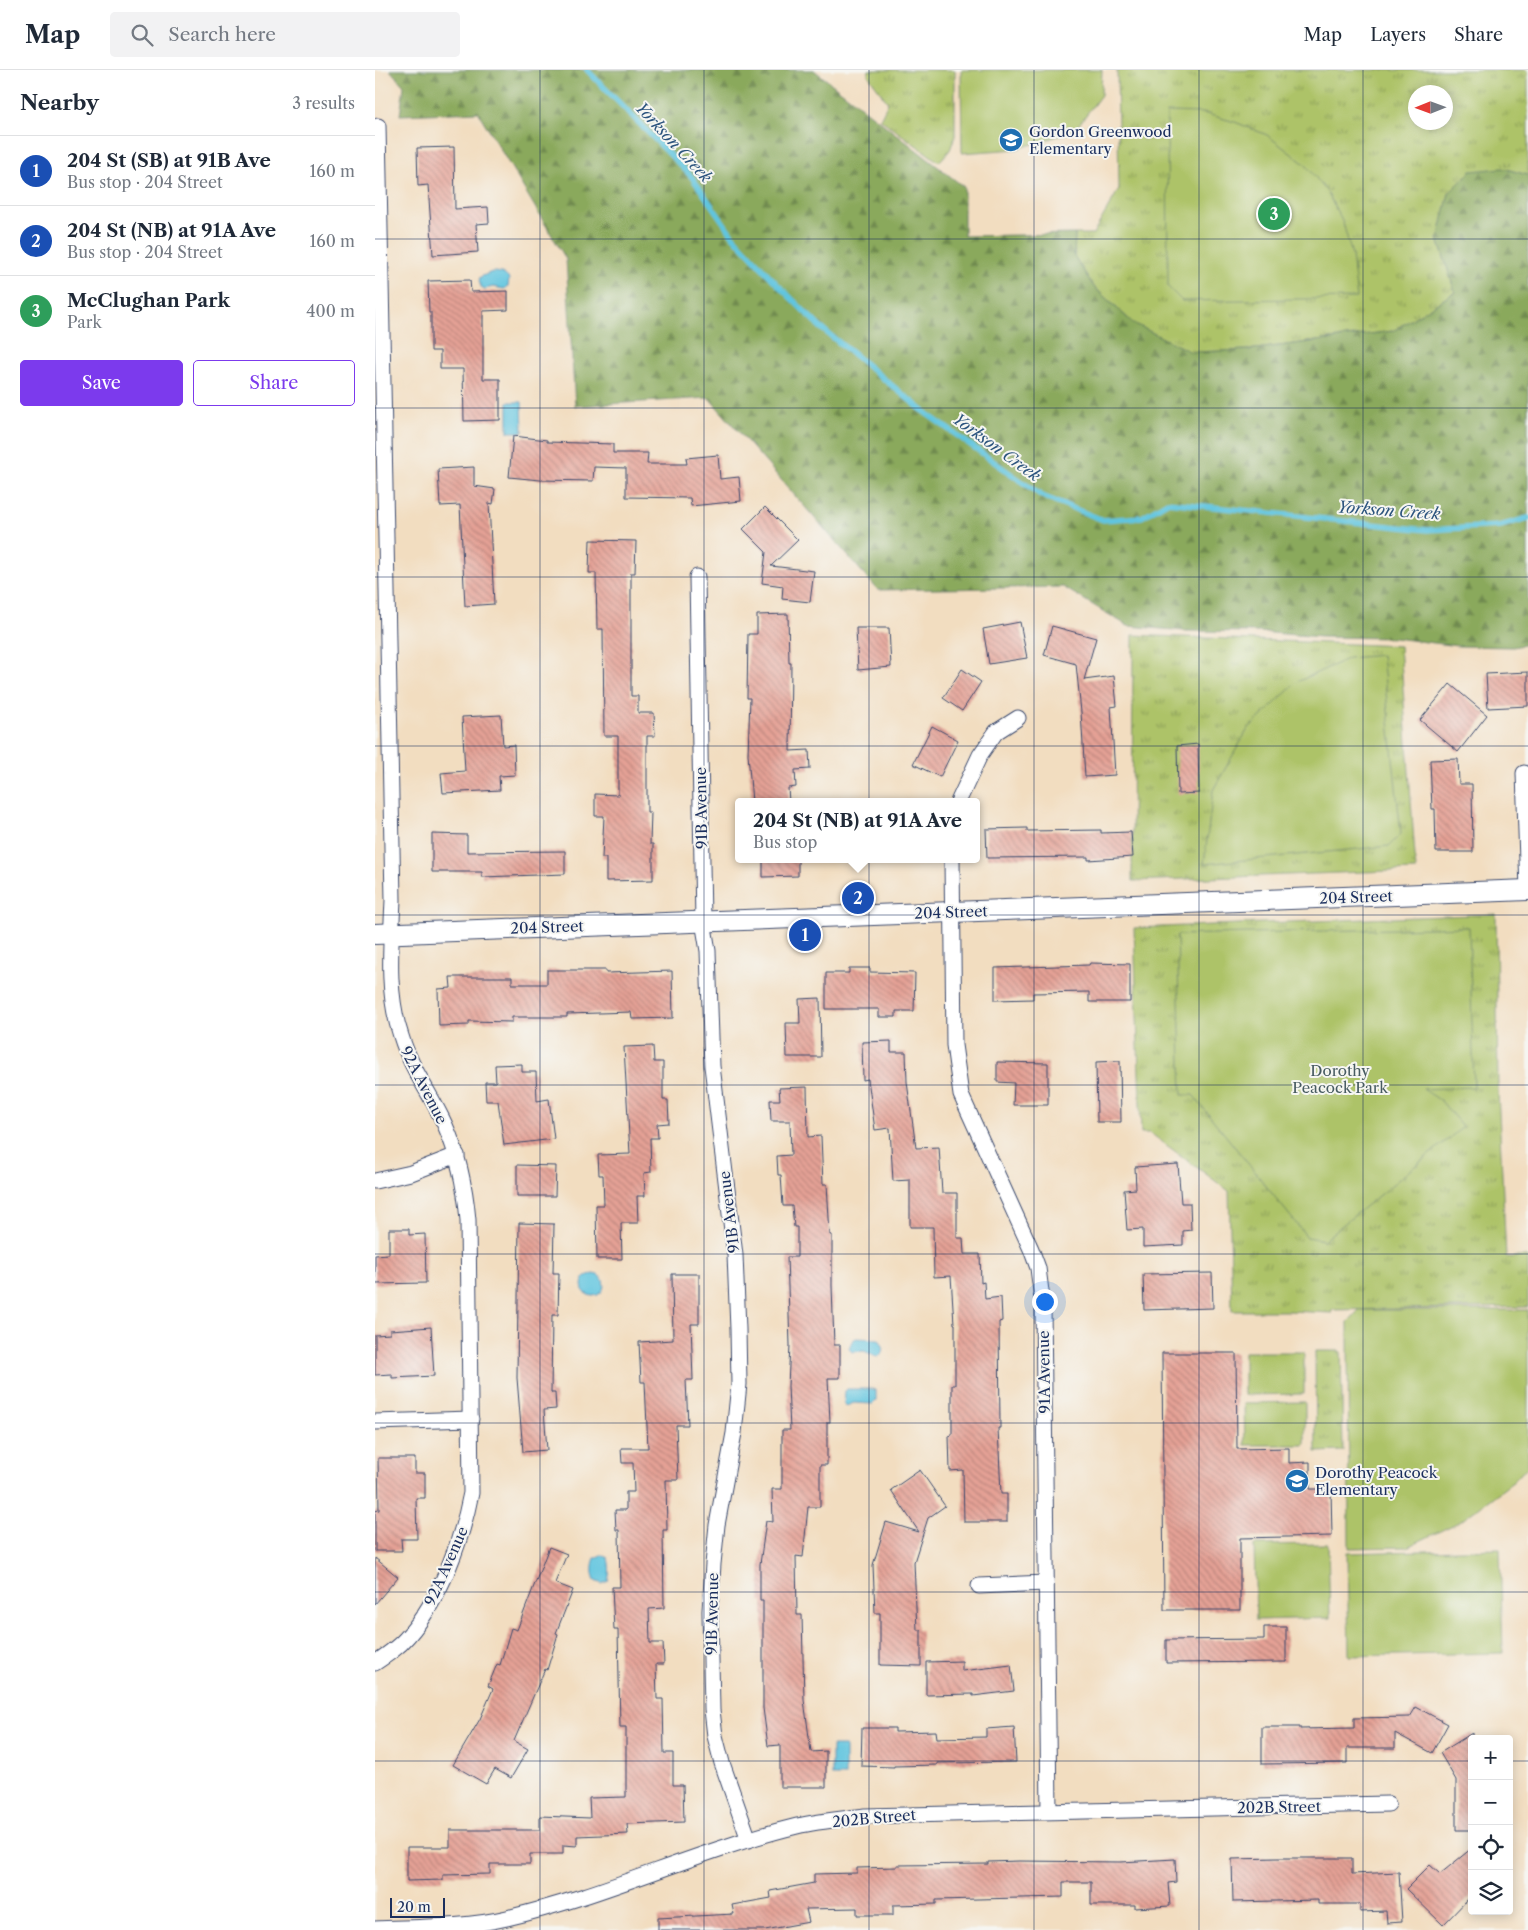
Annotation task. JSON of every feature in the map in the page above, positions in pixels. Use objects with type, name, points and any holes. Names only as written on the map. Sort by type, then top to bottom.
[{"type":"street","name":"92A Avenue","points":[[375,1662],[408,1637],[434,1598],[457,1549],[471,1493],[468,1220],[462,1170],[444,1124],[408,1059],[393,1006],[390,967],[383,934],[393,900],[378,126]]},
{"type":"street","name":"91B Avenue","points":[[697,577],[703,921],[708,951],[713,1066],[735,1255],[739,1384],[734,1433],[717,1525],[713,1564],[710,1611],[712,1710],[721,1762],[749,1840]]},
{"type":"street","points":[[960,798],[981,754],[996,732],[1018,718]]},
{"type":"street","points":[[1524,773],[1528,890]]},
{"type":"street","name":"91A Avenue","points":[[952,863],[954,1046],[961,1096],[990,1156],[1038,1268],[1043,1307],[1049,1811]]},
{"type":"street","name":"204 Street","points":[[383,934],[1528,890]]},
{"type":"street","points":[[375,1181],[411,1173],[457,1155]]},
{"type":"street","points":[[375,1422],[471,1419]]},
{"type":"street","points":[[979,1586],[1046,1584]]},
{"type":"street","name":"202B Street","points":[[375,1929],[462,1925],[505,1919],[546,1908],[749,1840],[799,1826],[865,1816],[1388,1804]]},
{"type":"green space","points":[[390,70],[814,70],[964,187],[964,236],[1075,234],[1074,256],[1094,287],[1133,323],[1191,352],[1248,350],[1393,331],[1455,292],[1438,239],[1449,193],[1471,171],[1502,168],[1528,175],[1528,644],[1513,647],[1458,646],[1394,638],[1185,631],[1128,626],[1063,587],[878,590],[709,398],[575,406],[566,259],[478,112],[400,115],[404,86]]},
{"type":"green space","points":[[869,70],[955,70],[955,136],[950,150],[939,162],[880,119],[888,103],[868,75]]},
{"type":"green space","points":[[961,70],[1102,70],[1101,95],[1074,131],[1017,149],[962,153]]},
{"type":"green space","points":[[1117,70],[1528,70],[1528,175],[1502,168],[1438,239],[1455,292],[1393,331],[1248,350],[1191,353],[1133,323],[1094,287],[1074,256],[1075,234],[1093,234],[1119,189]]},
{"type":"green space","points":[[1167,112],[1203,113],[1235,122],[1267,135],[1306,165],[1327,192],[1343,223],[1352,255],[1357,298],[1182,301],[1168,287]]},
{"type":"green space","points":[[1133,635],[1400,646],[1416,870],[1132,881]]},
{"type":"green space","points":[[1382,655],[1401,834],[1389,846],[1204,864],[1213,790],[1248,729],[1297,682],[1349,658]]},
{"type":"green space","name":"Dorothy Peacock Park","points":[[1496,914],[1498,1091],[1506,1257],[1528,1257],[1528,1307],[1332,1310],[1332,1313],[1232,1311],[1229,1191],[1150,1133],[1141,1133],[1134,928]]},
{"type":"green space","points":[[1469,927],[1474,1087],[1423,1089],[1441,1101],[1463,1127],[1324,1240],[1307,1237],[1193,1095],[1182,1095],[1177,935]]},
{"type":"green space","points":[[1359,1310],[1528,1310],[1528,1466],[1514,1481],[1461,1521],[1407,1547],[1349,1548],[1348,1322]]},
{"type":"green space","points":[[1315,1351],[1341,1351],[1343,1451],[1316,1452]]},
{"type":"green space","points":[[1244,1352],[1304,1352],[1304,1394],[1244,1395]]},
{"type":"green space","points":[[1305,1402],[1305,1445],[1245,1445],[1244,1403]]},
{"type":"green space","points":[[1328,1544],[1330,1618],[1256,1620],[1254,1545]]},
{"type":"green space","points":[[1500,1549],[1503,1653],[1349,1656],[1347,1553]]},
{"type":"water","points":[[492,272],[502,273],[507,277],[509,279],[508,287],[504,289],[493,287],[485,289],[481,287],[480,277]]},
{"type":"water","points":[[508,402],[522,402],[523,432],[508,432]]},
{"type":"water","points":[[593,1274],[603,1281],[604,1285],[597,1295],[593,1296],[583,1289],[582,1285],[589,1275]]},
{"type":"water","points":[[856,1338],[879,1339],[883,1346],[882,1353],[878,1357],[864,1351],[852,1352],[849,1349],[852,1341]]},
{"type":"water","points":[[847,1389],[876,1390],[876,1401],[873,1404],[854,1403],[846,1406],[844,1403],[845,1391]]},
{"type":"water","points":[[601,1555],[608,1558],[609,1567],[608,1581],[602,1584],[595,1581],[593,1575],[595,1558]]},
{"type":"water","points":[[832,1746],[845,1746],[845,1776],[832,1776]]},
{"type":"building","points":[[454,147],[455,209],[488,207],[489,223],[476,224],[478,252],[433,255],[428,185],[418,186],[417,148]]},
{"type":"building","points":[[470,280],[471,292],[508,291],[508,310],[483,311],[483,379],[500,379],[500,420],[464,421],[463,369],[440,369],[440,351],[431,351],[431,312],[429,312],[428,281]]},
{"type":"building","points":[[513,436],[547,440],[547,442],[613,444],[613,453],[648,453],[647,464],[687,464],[686,458],[718,455],[720,479],[739,477],[741,501],[691,506],[690,498],[626,497],[626,468],[594,467],[593,481],[540,480],[509,477]]},
{"type":"building","points":[[474,467],[474,486],[495,489],[493,504],[489,503],[494,604],[465,606],[460,505],[440,506],[438,469]]},
{"type":"building","points":[[765,507],[798,540],[771,566],[814,571],[810,602],[782,599],[783,586],[762,583],[766,552],[743,529]]},
{"type":"building","points":[[590,540],[636,541],[635,573],[631,573],[631,696],[638,696],[638,713],[654,713],[655,736],[647,736],[647,812],[651,812],[650,844],[653,844],[653,880],[606,881],[606,858],[602,858],[604,816],[595,816],[595,794],[618,795],[618,736],[604,736],[603,629],[597,629],[596,573],[589,573]]},
{"type":"building","points":[[788,614],[789,663],[791,663],[790,751],[809,750],[810,769],[795,770],[796,787],[788,788],[789,798],[752,798],[748,754],[750,698],[747,698],[748,634],[757,634],[757,615]]},
{"type":"building","points":[[1020,622],[1027,658],[989,664],[983,629]]},
{"type":"building","points":[[1052,626],[1096,638],[1084,680],[1114,676],[1117,706],[1111,707],[1115,775],[1085,777],[1076,664],[1044,655]]},
{"type":"building","points":[[856,628],[889,628],[891,667],[858,670]]},
{"type":"building","points":[[962,669],[981,682],[962,711],[943,698]]},
{"type":"building","points":[[1528,672],[1528,706],[1488,708],[1486,674]]},
{"type":"building","points":[[1450,684],[1487,715],[1458,752],[1420,720]]},
{"type":"building","points":[[501,715],[503,746],[514,745],[515,775],[499,776],[500,790],[443,793],[441,773],[465,771],[462,717]]},
{"type":"building","points":[[932,726],[958,740],[940,777],[913,764]]},
{"type":"building","points":[[1198,744],[1199,793],[1178,794],[1177,746]]},
{"type":"building","points":[[1458,759],[1459,784],[1472,784],[1473,852],[1436,852],[1435,809],[1432,809],[1430,760]]},
{"type":"building","points":[[1027,828],[1027,831],[1101,830],[1101,833],[1131,832],[1133,857],[1088,860],[1088,857],[987,858],[986,829]]},
{"type":"building","points":[[432,834],[467,835],[467,852],[565,851],[565,874],[482,877],[482,872],[432,872]]},
{"type":"building","points":[[763,863],[798,863],[798,876],[763,877]]},
{"type":"building","points":[[1090,963],[1130,964],[1130,1002],[1089,1002],[1089,992],[1033,993],[1033,999],[995,1000],[995,968],[1089,965]]},
{"type":"building","points":[[849,968],[870,968],[870,972],[915,973],[914,1011],[896,1011],[896,1017],[879,1017],[879,1009],[826,1009],[826,973],[849,973]]},
{"type":"building","points":[[547,970],[606,970],[606,973],[672,971],[673,1018],[632,1019],[631,1012],[567,1014],[567,1017],[512,1017],[512,1022],[469,1021],[469,1025],[439,1026],[438,989],[451,988],[450,977],[512,977],[512,984],[547,984]]},
{"type":"building","points":[[820,998],[821,1057],[787,1057],[786,1023],[800,1023],[799,999]]},
{"type":"building","points":[[891,1041],[891,1052],[906,1052],[907,1082],[916,1148],[939,1147],[942,1193],[957,1193],[957,1238],[963,1238],[964,1254],[980,1254],[981,1283],[984,1282],[985,1299],[1001,1297],[1002,1321],[999,1322],[1000,1428],[998,1428],[1001,1494],[1007,1494],[1007,1522],[964,1522],[963,1470],[950,1471],[949,1436],[952,1435],[952,1385],[955,1385],[955,1324],[951,1276],[934,1277],[933,1227],[910,1227],[910,1180],[893,1181],[890,1128],[875,1130],[868,1079],[863,1080],[862,1042]]},
{"type":"building","points":[[653,1046],[654,1062],[663,1062],[663,1100],[668,1100],[669,1123],[657,1124],[658,1138],[650,1138],[651,1172],[644,1173],[645,1196],[637,1196],[638,1223],[621,1223],[622,1259],[597,1259],[596,1205],[604,1205],[603,1175],[599,1175],[598,1155],[630,1154],[624,1047]]},
{"type":"building","points":[[1120,1061],[1121,1122],[1097,1122],[1096,1062]]},
{"type":"building","points":[[997,1062],[1048,1063],[1048,1105],[1013,1105],[1014,1083],[997,1082]]},
{"type":"building","points":[[522,1064],[522,1072],[536,1072],[537,1101],[549,1099],[554,1139],[504,1145],[498,1101],[486,1101],[485,1082],[496,1082],[495,1065]]},
{"type":"building","points":[[807,1087],[808,1137],[821,1136],[823,1184],[827,1184],[830,1235],[832,1235],[834,1345],[840,1345],[840,1378],[828,1378],[830,1422],[827,1422],[827,1465],[820,1465],[820,1507],[808,1507],[803,1557],[796,1556],[797,1615],[802,1615],[804,1700],[811,1752],[826,1751],[826,1787],[780,1787],[780,1745],[768,1746],[763,1708],[763,1601],[760,1601],[760,1564],[766,1521],[773,1522],[772,1489],[782,1489],[782,1430],[790,1430],[787,1257],[797,1257],[797,1227],[794,1227],[792,1206],[783,1206],[781,1175],[778,1175],[777,1156],[791,1155],[790,1121],[771,1121],[770,1100],[780,1100],[779,1088]]},
{"type":"building","points":[[1178,1164],[1181,1203],[1190,1203],[1191,1230],[1183,1231],[1183,1245],[1143,1247],[1143,1229],[1127,1230],[1124,1190],[1136,1189],[1135,1167]]},
{"type":"building","points":[[517,1165],[556,1166],[555,1196],[517,1196]]},
{"type":"building","points":[[519,1223],[554,1224],[553,1273],[559,1273],[558,1315],[552,1315],[551,1393],[555,1393],[556,1409],[544,1410],[547,1450],[523,1452],[517,1378]]},
{"type":"building","points":[[389,1229],[409,1229],[409,1235],[425,1234],[426,1283],[375,1284],[375,1255],[389,1254]]},
{"type":"building","points":[[1212,1273],[1213,1308],[1144,1310],[1143,1274]]},
{"type":"building","points":[[672,1274],[699,1274],[699,1324],[691,1324],[693,1380],[686,1380],[688,1425],[676,1425],[678,1480],[666,1480],[667,1530],[663,1530],[664,1608],[649,1609],[650,1643],[663,1643],[664,1664],[656,1664],[657,1699],[663,1699],[664,1753],[673,1753],[673,1785],[683,1785],[684,1822],[627,1824],[628,1834],[577,1836],[577,1846],[563,1845],[563,1854],[530,1854],[530,1864],[490,1864],[490,1874],[443,1875],[443,1880],[407,1881],[407,1847],[450,1847],[450,1830],[540,1830],[540,1816],[590,1818],[589,1798],[626,1797],[626,1727],[620,1727],[618,1630],[614,1630],[612,1587],[620,1587],[619,1530],[616,1530],[615,1510],[626,1510],[626,1492],[634,1492],[633,1463],[622,1463],[621,1448],[648,1448],[645,1382],[641,1382],[639,1342],[673,1340]]},
{"type":"building","points":[[431,1327],[434,1376],[392,1378],[392,1374],[375,1375],[375,1335],[390,1334],[390,1330]]},
{"type":"building","points":[[1162,1353],[1236,1353],[1237,1449],[1289,1448],[1289,1463],[1310,1462],[1310,1489],[1331,1489],[1332,1536],[1240,1538],[1240,1610],[1164,1610]]},
{"type":"building","points":[[378,1458],[415,1458],[415,1473],[425,1473],[425,1498],[416,1498],[417,1539],[401,1539],[402,1551],[375,1551],[375,1511],[379,1510]]},
{"type":"building","points":[[920,1470],[945,1506],[928,1518],[914,1562],[917,1630],[921,1630],[921,1666],[880,1665],[880,1613],[875,1613],[873,1565],[886,1522],[919,1532],[891,1490]]},
{"type":"building","points":[[549,1547],[567,1554],[555,1583],[573,1590],[556,1633],[558,1634],[547,1670],[545,1669],[514,1741],[528,1749],[511,1778],[495,1769],[486,1784],[453,1765],[480,1719],[493,1689],[488,1686],[497,1664],[500,1665],[511,1628],[517,1630]]},
{"type":"building","points":[[375,1558],[398,1577],[375,1604]]},
{"type":"building","points":[[1264,1627],[1286,1627],[1286,1662],[1166,1663],[1166,1640],[1264,1639]]},
{"type":"building","points":[[962,1661],[962,1671],[1011,1665],[1014,1691],[973,1696],[973,1694],[926,1695],[926,1662]]},
{"type":"building","points":[[1416,1707],[1448,1724],[1432,1753],[1395,1733],[1395,1748],[1347,1748],[1347,1763],[1262,1764],[1262,1727],[1300,1727],[1300,1729],[1354,1728],[1354,1718],[1410,1717]]},
{"type":"building","points":[[1014,1727],[1016,1762],[937,1763],[937,1765],[894,1767],[861,1766],[862,1728],[895,1728],[895,1732],[936,1731],[937,1738],[986,1737],[986,1729]]},
{"type":"building","points":[[1468,1736],[1468,1830],[1456,1830],[1456,1780],[1440,1753]]},
{"type":"building","points":[[1468,1851],[1468,1899],[1443,1925],[1406,1889],[1430,1865],[1440,1874]]},
{"type":"building","points":[[1352,1858],[1352,1874],[1399,1872],[1402,1922],[1387,1923],[1386,1911],[1360,1912],[1360,1904],[1318,1904],[1318,1900],[1233,1902],[1232,1859]]},
{"type":"building","points":[[1175,1859],[1176,1882],[1168,1883],[1170,1906],[1135,1908],[1135,1905],[1091,1905],[1091,1882],[1063,1882],[1063,1897],[936,1900],[936,1904],[893,1905],[893,1915],[857,1915],[857,1908],[806,1909],[809,1922],[765,1930],[658,1930],[658,1918],[734,1914],[732,1905],[771,1898],[770,1891],[814,1883],[814,1874],[857,1873],[857,1868],[897,1867],[897,1865],[988,1864],[988,1862],[1019,1861],[1121,1862]]},
{"type":"waterway","name":"Yorkson Creek","points":[[587,70],[691,176],[733,236],[820,327],[927,414],[1042,496],[1103,520],[1142,517],[1167,502],[1427,530],[1500,526],[1528,518]]},
{"type":"place","name":"Gordon Greenwood Elementary","points":[[1011,140]]},
{"type":"place","name":"McClughan Park","points":[[1274,214]]},
{"type":"place","name":"204 St (NB) at 91A Ave","points":[[858,898]]},
{"type":"place","name":"204 St (SB) at 91B Ave","points":[[805,935]]},
{"type":"place","name":"Dorothy Peacock Elementary","points":[[1297,1481]]}]
